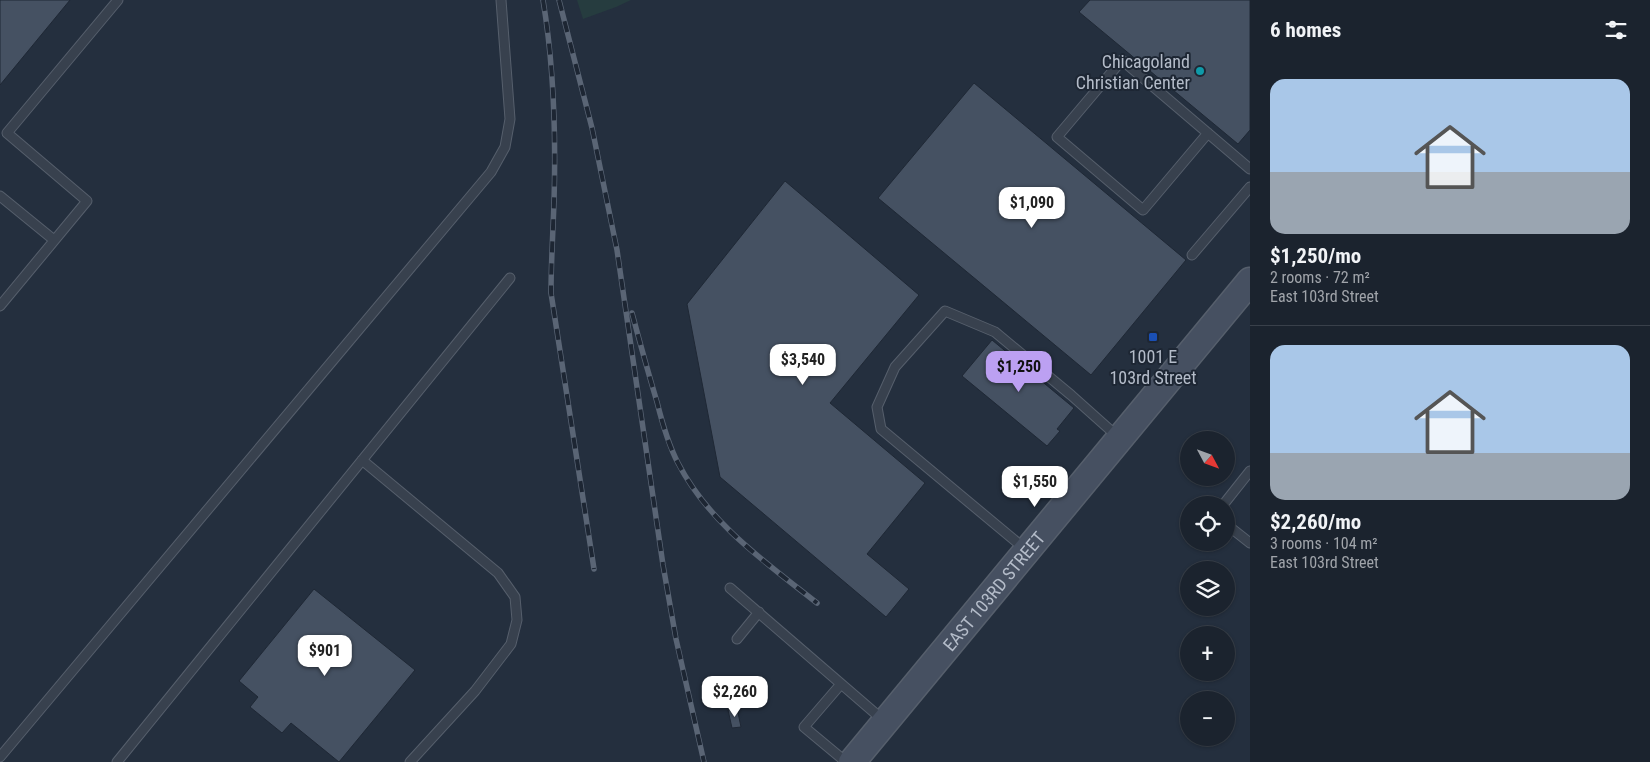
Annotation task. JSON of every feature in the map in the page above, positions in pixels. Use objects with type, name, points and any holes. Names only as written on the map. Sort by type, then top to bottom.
[{"type":"main road","name":"EAST 103RD STREET","points":[[855,760],[1250,281]]},
{"type":"lane","points":[[0,306],[87,201],[7,133],[118,0]]},
{"type":"lane","points":[[0,757],[490,172],[504,147],[510,119],[501,0]]},
{"type":"lane","points":[[1208,133],[1143,210],[1057,138],[1122,60],[1208,133],[1250,169]]},
{"type":"lane","points":[[1192,255],[1250,187]]},
{"type":"lane","points":[[0,196],[54,240]]},
{"type":"lane","points":[[117,762],[510,278]]},
{"type":"lane","points":[[1027,551],[881,429],[877,407],[895,367],[945,311],[994,332],[1120,438]]},
{"type":"lane","points":[[362,460],[498,573],[515,597],[517,620],[510,644],[475,691],[410,762]]},
{"type":"lane","points":[[1230,496],[1250,471]]},
{"type":"lane","points":[[1235,531],[1250,543]]},
{"type":"lane","points":[[730,588],[885,722]]},
{"type":"lane","points":[[737,639],[759,612]]},
{"type":"lane","points":[[841,684],[804,727],[855,760]]},
{"type":"green space","points":[[577,0],[631,0],[583,19]]},
{"type":"building","points":[[0,0],[70,0],[0,85]]},
{"type":"building","name":"Chicagoland Christian Center","points":[[1090,0],[1250,0],[1250,130],[1238,144],[1079,12]]},
{"type":"building","points":[[974,83],[1186,260],[1091,375],[878,198]]},
{"type":"building","points":[[785,181],[919,295],[830,403],[925,483],[867,554],[909,589],[886,617],[720,477],[687,304]]},
{"type":"building","points":[[992,340],[1074,408],[1057,429],[1060,431],[1047,446],[962,376]]},
{"type":"building","points":[[314,589],[415,670],[339,762],[291,723],[282,733],[250,707],[258,697],[239,681]]},
{"type":"building","points":[[737,708],[741,727],[732,728],[728,710]]},
{"type":"railway","points":[[543,0],[550,50],[554,126],[555,177],[551,293],[594,569]]},
{"type":"railway","points":[[559,0],[592,128],[617,250],[663,565],[676,639],[704,762]]},
{"type":"railway","points":[[632,313],[666,433],[674,456],[691,485],[722,523],[758,557],[817,603]]},
{"type":"place","name":"Chicagoland Christian Center","points":[[1200,71]]},
{"type":"place","name":"1001 E 103rd Street","points":[[1153,337]]}]
